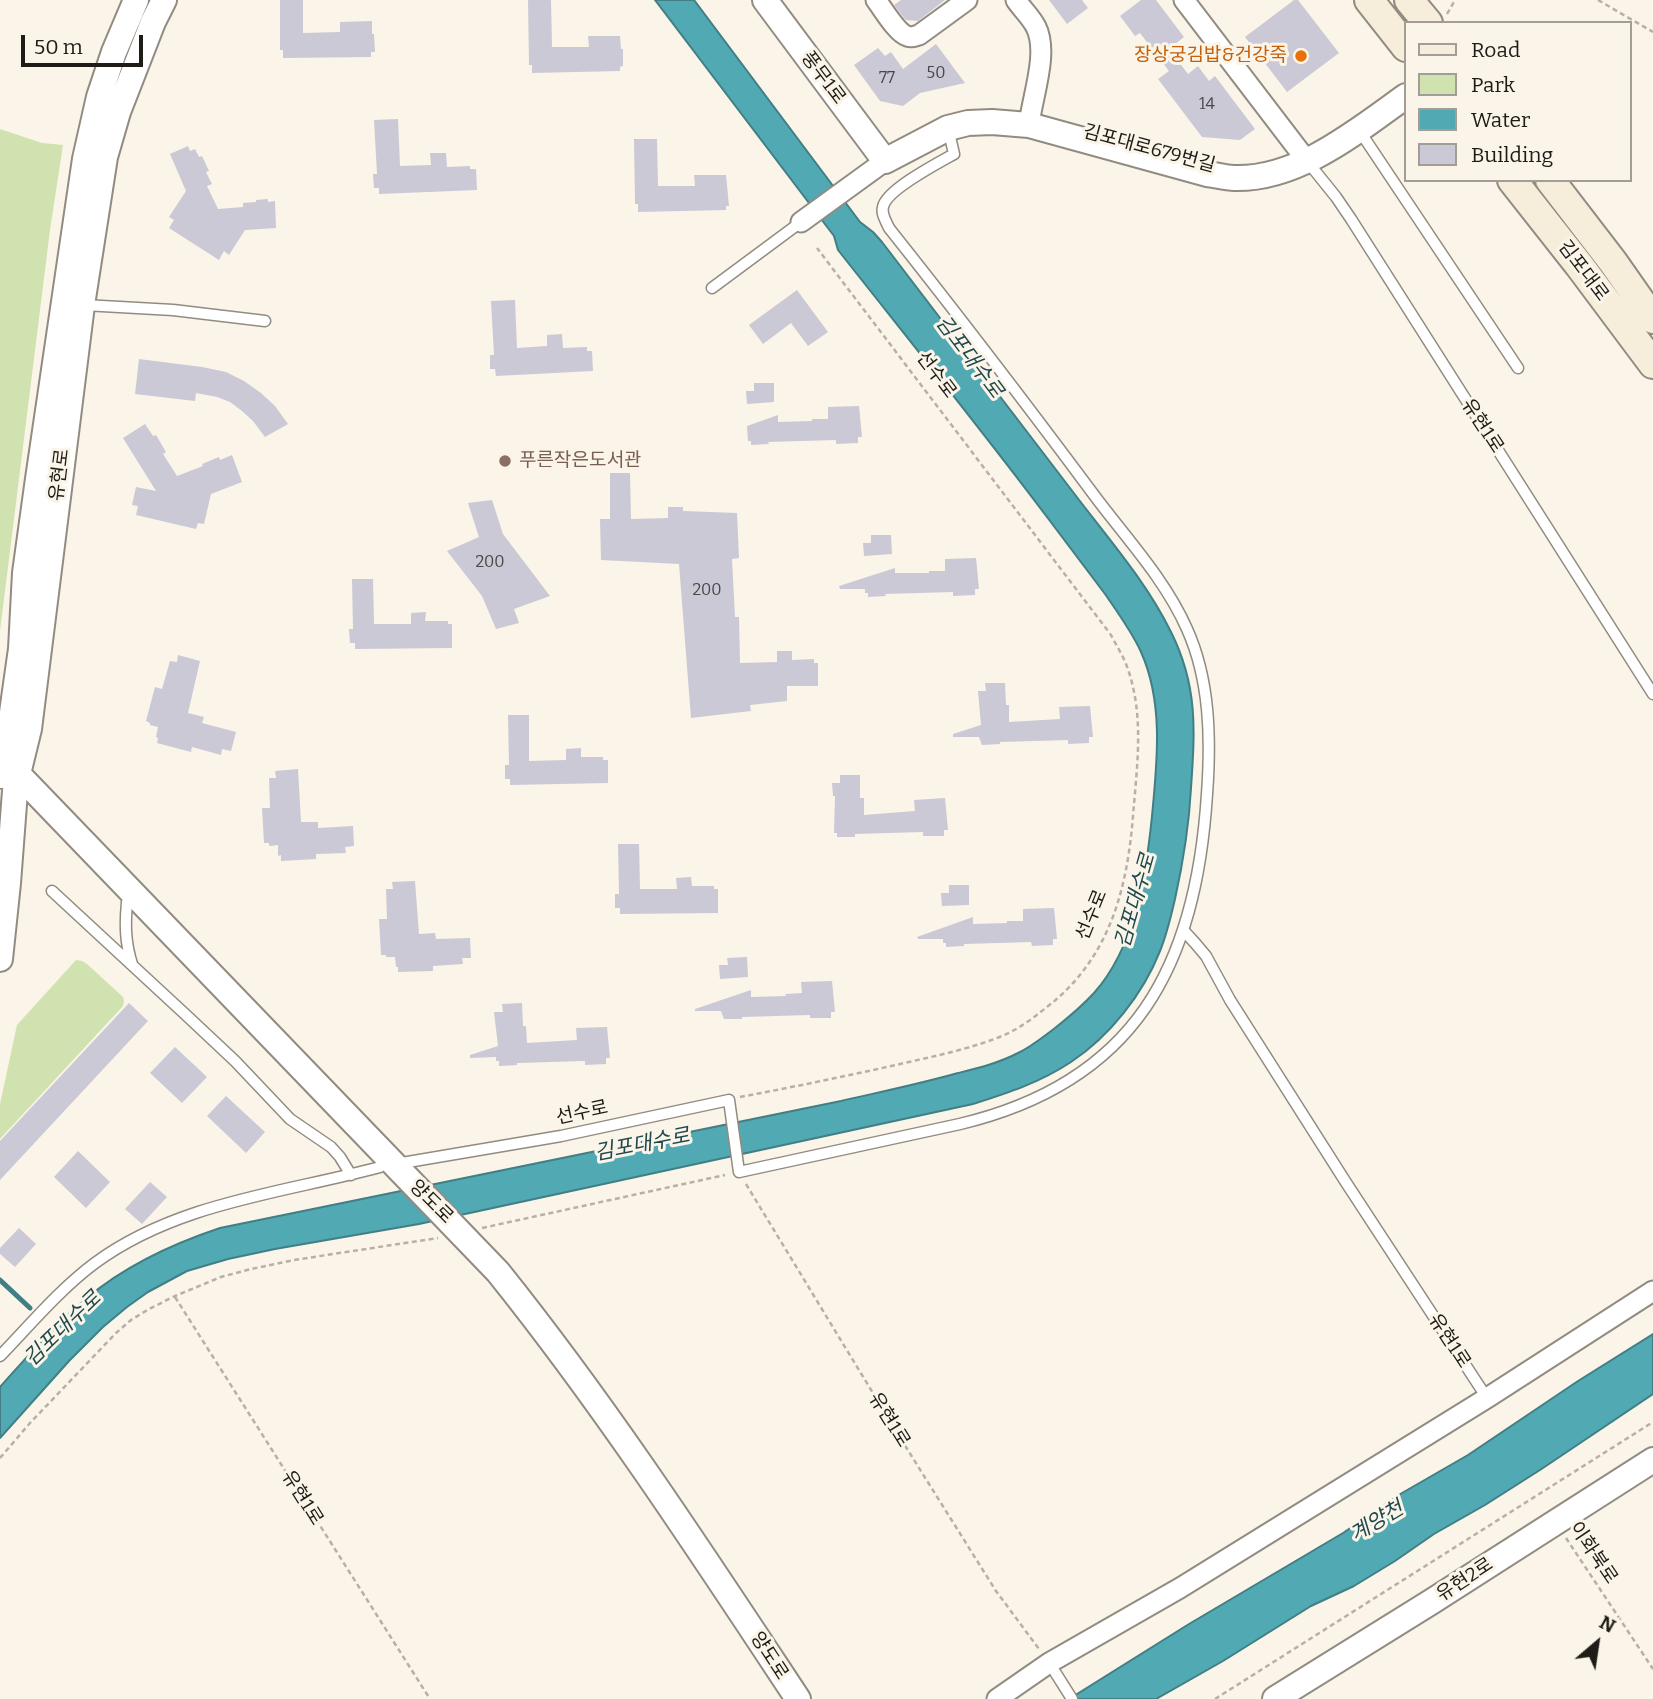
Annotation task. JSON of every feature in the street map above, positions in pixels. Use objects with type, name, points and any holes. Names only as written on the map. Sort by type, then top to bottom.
[{"type":"main road","points":[[1369,0],[1404,44]]},
{"type":"main road","points":[[1409,0],[1426,21]]},
{"type":"main road","name":"김포대로","points":[[1514,182],[1653,364]]},
{"type":"main road","name":"김포대로","points":[[1552,182],[1653,319]]},
{"type":"street","name":"유현로","points":[[6,777],[29,729],[85,159],[99,97],[136,0]]},
{"type":"street","name":"유현로","points":[[0,960],[6,777],[25,573],[72,303],[105,157],[122,102],[164,0]]},
{"type":"street","name":"풍무1로","points":[[765,0],[883,159]]},
{"type":"street","name":"풍무1로","points":[[776,0],[868,128],[883,159]]},
{"type":"street","points":[[876,0],[904,36],[912,37],[919,35],[967,0]]},
{"type":"street","points":[[1016,0],[1036,27],[1040,41],[1039,69],[1029,121]]},
{"type":"street","points":[[1184,0],[1304,158]]},
{"type":"street","name":"김포대로679번길","points":[[1304,158],[1404,88]]},
{"type":"street","name":"김포대로679번길","points":[[883,159],[917,134],[946,120],[968,114],[992,113],[1207,166],[1248,170],[1304,158],[1331,149],[1404,97]]},
{"type":"street","name":"김포대로679번길","points":[[883,159],[948,128],[968,123],[1029,121]]},
{"type":"street","points":[[801,222],[883,159]]},
{"type":"street","points":[[0,655],[22,624]]},
{"type":"street","name":"양도로","points":[[6,777],[390,1168]]},
{"type":"street","name":"양도로","points":[[6,777],[453,1232],[498,1272],[651,1478],[798,1699]]},
{"type":"street","name":"양도로","points":[[453,1232],[543,1343],[644,1485],[788,1699]]},
{"type":"street","points":[[997,1699],[1487,1398],[1653,1291]]},
{"type":"street","name":"유현2로","points":[[1275,1699],[1653,1460]]},
{"type":"lane","points":[[729,1100],[739,1172],[972,1121],[1038,1098],[1100,1059],[1146,1008],[1184,931],[1196,888],[1202,852],[1209,761],[1208,719],[1204,686],[1188,630],[1151,569],[884,219],[882,210],[890,195],[922,172],[954,154],[948,128]]},
{"type":"lane","points":[[1359,130],[1518,368]]},
{"type":"lane","name":"유현1로","points":[[1304,158],[1351,219],[1653,694]]},
{"type":"lane","points":[[712,288],[801,222]]},
{"type":"lane","points":[[72,303],[173,310],[265,321]]},
{"type":"lane","points":[[52,891],[215,1043],[290,1119],[331,1147],[351,1175]]},
{"type":"lane","points":[[127,902],[125,935],[132,966]]},
{"type":"lane","name":"유현1로","points":[[1184,931],[1206,956],[1230,1000],[1345,1181],[1487,1398]]},
{"type":"lane","name":"선수로","points":[[0,1356],[95,1264],[160,1227],[195,1213],[351,1175],[561,1136],[729,1100]]},
{"type":"lane","points":[[1052,1667],[1072,1699]]},
{"type":"path","points":[[1443,21],[1455,0]]},
{"type":"path","points":[[1598,0],[1653,32]]},
{"type":"path","name":"선수로","points":[[729,1100],[962,1049],[1004,1035],[1031,1020],[1060,998],[1076,981],[1102,943],[1121,891],[1132,826],[1139,748],[1138,717],[1126,664],[1111,635],[817,248]]},
{"type":"path","points":[[0,1458],[30,1423],[131,1320],[175,1296],[221,1277],[294,1260],[519,1219],[739,1172]]},
{"type":"path","name":"유현1로","points":[[739,1172],[996,1591],[1052,1667]]},
{"type":"path","name":"유현1로","points":[[175,1296],[430,1699]]},
{"type":"path","points":[[1216,1699],[1653,1422]]},
{"type":"path","name":"이화북로","points":[[1555,1522],[1653,1669]]},
{"type":"green space","points":[[0,129],[42,143],[63,145],[0,631]]},
{"type":"green space","points":[[76,960],[87,964],[123,997],[123,1006],[0,1139],[0,1104],[17,1025]]},
{"type":"water","name":"김포대수로","points":[[655,0],[694,0],[860,222],[882,242],[1125,560],[1150,595],[1171,632],[1186,671],[1193,708],[1192,767],[1187,830],[1178,885],[1167,932],[1153,967],[1124,1013],[1085,1052],[1036,1081],[973,1104],[419,1224],[275,1249],[187,1271],[148,1292],[103,1327],[0,1438],[0,1387],[87,1298],[117,1275],[167,1248],[220,1228],[841,1101],[988,1065],[1028,1048],[1070,1016],[1094,993],[1120,954],[1142,886],[1156,775],[1156,712],[1141,652],[1105,594],[998,452],[838,250],[834,236]]},
{"type":"water","name":"계양천","points":[[1653,1334],[1653,1394],[1485,1505],[1434,1534],[1354,1586],[1311,1606],[1156,1699],[1069,1699],[1468,1455]]},
{"type":"building","points":[[280,0],[303,0],[303,33],[340,32],[340,22],[372,21],[375,52],[371,52],[371,57],[283,58],[283,50],[280,50]]},
{"type":"building","points":[[528,0],[551,0],[552,47],[589,47],[588,36],[620,36],[623,66],[620,71],[532,73],[532,65],[529,65]]},
{"type":"building","points":[[901,0],[945,0],[918,21],[904,18],[894,5]]},
{"type":"building","points":[[1049,0],[1082,0],[1088,8],[1067,24]]},
{"type":"building","points":[[1141,0],[1156,0],[1184,37],[1169,49],[1188,74],[1198,66],[1209,81],[1215,76],[1255,129],[1240,140],[1202,137],[1158,79],[1169,71],[1140,33],[1135,36],[1120,16]]},
{"type":"building","points":[[1294,0],[1298,0],[1339,53],[1287,92],[1245,37]]},
{"type":"building","points":[[936,44],[965,83],[920,93],[903,106],[880,101],[854,65],[878,48],[885,56],[891,52],[903,69]]},
{"type":"building","points":[[398,119],[400,166],[431,165],[430,153],[446,153],[447,167],[470,166],[470,169],[476,169],[477,190],[379,194],[379,188],[374,188],[373,174],[377,174],[374,120]]},
{"type":"building","points":[[634,139],[657,139],[658,186],[695,186],[694,175],[726,175],[729,206],[726,206],[726,210],[638,212],[638,204],[635,204]]},
{"type":"building","points":[[188,146],[190,151],[195,149],[199,157],[202,156],[212,184],[207,186],[218,209],[243,207],[243,203],[256,200],[275,201],[276,228],[245,230],[229,255],[224,251],[219,260],[169,228],[174,220],[169,217],[186,191],[170,154]]},
{"type":"building","points":[[797,290],[828,332],[808,346],[791,323],[763,344],[749,325]]},
{"type":"building","points":[[515,300],[517,348],[547,346],[547,335],[562,334],[563,348],[587,347],[587,351],[592,351],[593,371],[496,376],[495,369],[490,369],[490,355],[494,355],[491,301]]},
{"type":"building","points":[[139,359],[226,372],[261,393],[288,424],[265,437],[242,411],[217,397],[196,393],[195,401],[135,394]]},
{"type":"building","points":[[754,383],[774,383],[774,402],[747,404],[746,391],[754,391]]},
{"type":"building","points":[[859,406],[862,437],[858,437],[858,443],[836,444],[836,440],[751,445],[751,441],[748,441],[747,426],[778,415],[778,422],[812,421],[828,419],[828,407]]},
{"type":"building","points":[[145,424],[153,436],[156,435],[166,452],[163,454],[177,476],[219,457],[220,460],[232,455],[242,482],[211,494],[204,524],[198,523],[196,529],[136,515],[138,506],[132,505],[136,487],[156,491],[123,438]]},
{"type":"building","points":[[610,473],[630,473],[631,519],[668,518],[668,507],[683,507],[683,511],[737,513],[739,558],[732,559],[735,617],[739,617],[740,663],[777,662],[777,651],[792,651],[792,660],[814,659],[814,663],[818,663],[818,686],[787,686],[787,701],[750,705],[751,711],[691,718],[679,564],[601,560],[600,519],[610,519]]},
{"type":"building","points":[[492,500],[503,534],[550,596],[514,609],[519,623],[496,629],[482,596],[447,551],[479,537],[468,503]]},
{"type":"building","points":[[871,535],[891,535],[892,554],[864,556],[863,543],[871,543]]},
{"type":"building","points":[[976,558],[979,589],[975,589],[975,595],[953,596],[953,592],[868,597],[865,589],[840,589],[839,586],[895,568],[895,573],[945,571],[945,559]]},
{"type":"building","points":[[352,579],[373,579],[374,624],[411,624],[411,613],[426,612],[425,621],[448,621],[448,624],[452,624],[452,648],[355,649],[355,643],[350,643],[349,629],[353,629]]},
{"type":"building","points":[[178,655],[200,661],[188,713],[204,717],[202,723],[236,732],[231,751],[222,749],[221,755],[192,747],[191,752],[157,743],[158,727],[146,721],[155,687],[162,689],[170,661],[177,662]]},
{"type":"building","points":[[985,683],[1005,683],[1009,722],[1060,719],[1059,707],[1090,706],[1093,737],[1089,737],[1089,743],[1068,744],[1068,740],[982,745],[979,737],[953,737],[953,734],[981,725],[978,691],[986,691]]},
{"type":"building","points":[[508,715],[529,715],[529,761],[566,760],[566,749],[581,748],[581,757],[603,757],[603,760],[608,760],[608,783],[510,785],[510,779],[505,779],[505,765],[509,765]]},
{"type":"building","points":[[298,769],[301,822],[318,822],[318,828],[353,826],[354,846],[345,847],[346,853],[316,854],[316,859],[281,861],[278,845],[269,846],[269,843],[264,843],[262,808],[270,808],[269,778],[276,778],[275,771]]},
{"type":"building","points":[[840,775],[860,775],[860,798],[864,798],[864,815],[915,811],[914,800],[945,798],[948,830],[944,830],[944,836],[923,836],[923,832],[837,837],[837,833],[834,833],[835,796],[832,783],[840,783]]},
{"type":"building","points":[[618,844],[639,844],[640,889],[677,889],[676,878],[691,877],[692,886],[714,886],[714,889],[718,889],[718,913],[620,914],[620,908],[615,908],[615,894],[619,894]]},
{"type":"building","points":[[415,881],[419,934],[435,933],[436,939],[470,938],[471,958],[462,958],[463,964],[433,966],[433,971],[398,972],[395,957],[381,955],[379,919],[387,919],[386,889],[393,889],[392,882]]},
{"type":"building","points":[[949,885],[969,885],[969,905],[942,906],[941,893],[949,893]]},
{"type":"building","points":[[1054,908],[1057,939],[1053,939],[1053,945],[1032,946],[1031,942],[946,947],[943,939],[917,937],[973,917],[973,924],[1007,923],[1023,921],[1023,909]]},
{"type":"building","points":[[747,957],[748,977],[720,979],[719,965],[728,965],[727,958]]},
{"type":"building","points":[[832,981],[835,1012],[831,1012],[831,1018],[810,1018],[810,1015],[724,1019],[721,1011],[695,1011],[751,990],[751,997],[786,996],[785,994],[802,993],[801,982]]},
{"type":"building","points":[[129,1003],[148,1021],[0,1180],[0,1141]]},
{"type":"building","points":[[522,1003],[527,1043],[577,1040],[576,1028],[607,1027],[610,1058],[606,1058],[606,1064],[585,1065],[585,1061],[499,1066],[496,1057],[470,1058],[470,1055],[498,1046],[494,1012],[503,1012],[502,1004]]},
{"type":"building","points":[[175,1047],[207,1077],[182,1103],[150,1073]]},
{"type":"building","points":[[226,1096],[265,1132],[246,1153],[207,1116]]},
{"type":"building","points":[[78,1151],[110,1182],[86,1208],[54,1177]]},
{"type":"building","points":[[150,1182],[167,1197],[142,1224],[125,1209]]},
{"type":"building","points":[[19,1228],[36,1244],[15,1267],[0,1254],[0,1248]]},
{"type":"waterway","points":[[0,1280],[30,1308]]},
{"type":"place","name":"장상궁김밥&건강죽","points":[[1301,56]]},
{"type":"place","name":"푸른작은도서관","points":[[505,461]]}]
